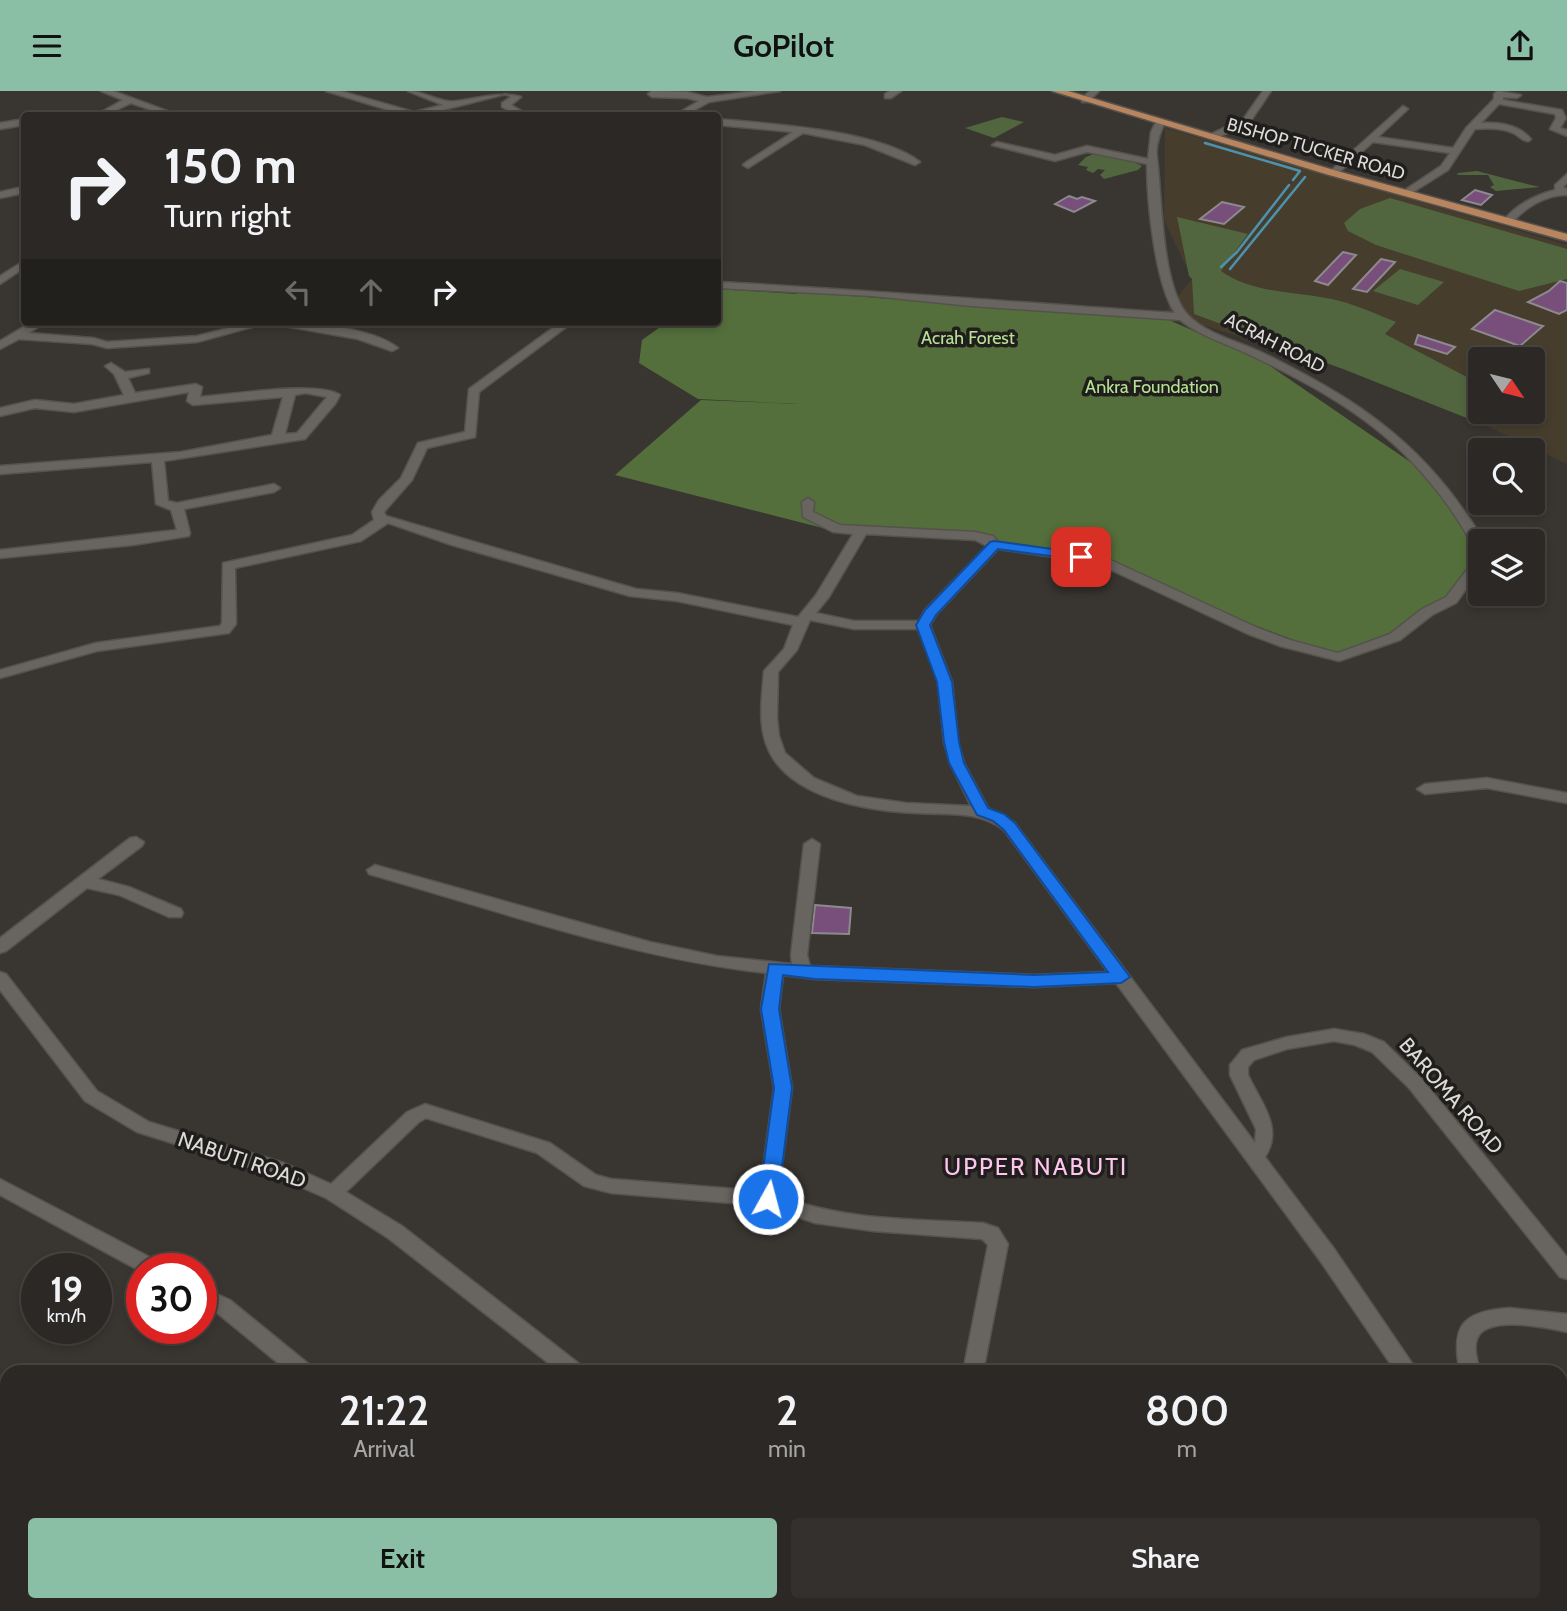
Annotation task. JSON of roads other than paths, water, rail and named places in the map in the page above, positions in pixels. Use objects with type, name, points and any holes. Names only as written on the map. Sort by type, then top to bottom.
[{"type":"main road","name":"BISHOP TUCKER ROAD","points":[[1057,91],[1333,173],[1567,238]]},
{"type":"street","points":[[105,91],[164,112]]},
{"type":"street","points":[[105,112],[141,91]]},
{"type":"street","points":[[330,91],[404,112]]},
{"type":"street","points":[[412,91],[454,105]]},
{"type":"street","points":[[426,112],[507,91],[517,97],[505,105],[518,112]]},
{"type":"street","points":[[652,94],[687,95],[707,100],[776,91]]},
{"type":"street","points":[[888,96],[897,91]]},
{"type":"street","points":[[1085,100],[1095,91]]},
{"type":"street","points":[[1212,137],[1247,120],[1267,91]]},
{"type":"street","points":[[1406,192],[1439,173],[1474,126],[1499,99],[1498,94],[1517,95]]},
{"type":"street","points":[[685,112],[707,100]]},
{"type":"street","points":[[1496,101],[1559,112],[1561,118],[1555,129],[1567,133]]},
{"type":"street","points":[[1333,173],[1403,109]]},
{"type":"street","points":[[0,125],[21,122]]},
{"type":"street","points":[[721,122],[767,125],[871,144],[915,162]]},
{"type":"street","points":[[1160,122],[1156,131],[1154,163],[1155,203],[1165,268],[1172,296],[1183,317]]},
{"type":"street","points":[[1474,126],[1510,129],[1520,132],[1525,139]]},
{"type":"street","points":[[748,165],[800,131]]},
{"type":"street","points":[[1371,139],[1458,151]]},
{"type":"street","points":[[997,145],[1053,157],[1087,149],[1154,163]]},
{"type":"street","points":[[1508,221],[1517,211],[1563,192],[1558,187],[1567,177]]},
{"type":"street","points":[[0,195],[21,190]]},
{"type":"street","points":[[0,281],[21,266]]},
{"type":"street","points":[[721,285],[872,293],[971,303],[1183,317]]},
{"type":"street","name":"ACRAH ROAD","points":[[1183,317],[1307,379],[1397,438],[1439,482],[1470,529]]},
{"type":"street","points":[[0,346],[33,326]]},
{"type":"street","points":[[17,336],[93,341],[107,345],[197,339],[250,326]]},
{"type":"street","points":[[303,326],[351,334],[392,348]]},
{"type":"street","points":[[381,521],[378,512],[383,503],[406,480],[422,446],[471,434],[473,391],[562,326]]},
{"type":"street","points":[[111,366],[121,376],[131,397]]},
{"type":"street","points":[[121,376],[145,372]]},
{"type":"street","points":[[0,412],[35,404],[74,408],[197,387],[193,401],[304,390],[334,395],[301,436],[158,458],[0,470]]},
{"type":"street","points":[[277,438],[283,425],[284,407],[290,393]]},
{"type":"street","points":[[158,458],[162,504],[177,507],[274,488]]},
{"type":"street","points":[[808,502],[807,514],[838,529],[975,536],[988,539],[994,545],[1099,560],[1253,631],[1285,643],[1339,657],[1395,636],[1427,612],[1451,600],[1468,578]]},
{"type":"street","points":[[0,554],[110,544],[184,533],[177,507]]},
{"type":"street","points":[[0,674],[96,647],[224,630],[229,624],[228,566],[356,538],[369,533],[381,521],[393,521],[635,593],[855,625],[923,625]]},
{"type":"street","points":[[862,531],[822,597],[804,619],[790,650],[774,666],[771,674],[770,725],[774,746],[785,762],[811,784],[856,801],[982,811],[998,818],[1009,827],[1328,1256],[1403,1365]]},
{"type":"street","points":[[923,625],[930,613],[994,545]]},
{"type":"street","points":[[923,625],[945,682],[951,742],[957,763],[982,811]]},
{"type":"street","points":[[1425,789],[1487,783],[1567,798]]},
{"type":"street","points":[[0,947],[136,842]]},
{"type":"street","points":[[802,971],[799,955],[812,844]]},
{"type":"street","points":[[375,870],[677,955],[717,963],[802,971],[1034,981],[1121,977]]},
{"type":"street","points":[[86,882],[124,891],[175,913]]},
{"type":"street","points":[[768,1199],[783,1088],[770,1009],[775,968]]},
{"type":"street","name":"NABUTI ROAD","points":[[0,978],[91,1096],[122,1117],[143,1127],[277,1168],[333,1193],[395,1232],[566,1365]]},
{"type":"street","name":"BAROMA ROAD","points":[[1255,1158],[1264,1144],[1265,1129],[1239,1075],[1239,1065],[1248,1055],[1287,1042],[1334,1035],[1358,1039],[1378,1047],[1415,1083],[1567,1271]]},
{"type":"street","points":[[333,1193],[413,1117],[425,1111],[543,1148],[591,1181],[611,1186],[768,1199],[807,1212],[879,1224],[983,1231],[991,1234],[998,1244],[974,1365]]},
{"type":"street","points":[[0,1186],[126,1254]]},
{"type":"street","points":[[217,1303],[295,1365]]},
{"type":"street","points":[[1468,1365],[1464,1341],[1469,1329],[1477,1323],[1498,1316],[1514,1315],[1567,1323]]},
{"type":"waterway","points":[[1205,143],[1300,171],[1293,180]]},
{"type":"waterway","points":[[1230,269],[1305,177]]},
{"type":"waterway","points":[[1221,267],[1237,252],[1289,185]]},
{"type":"district","name":"UPPER NABUTI","points":[[1036,1167]]},
{"type":"park label","name":"Acrah Forest","points":[[968,338]]},
{"type":"park label","name":"Ankra Foundation","points":[[1152,387]]}]
